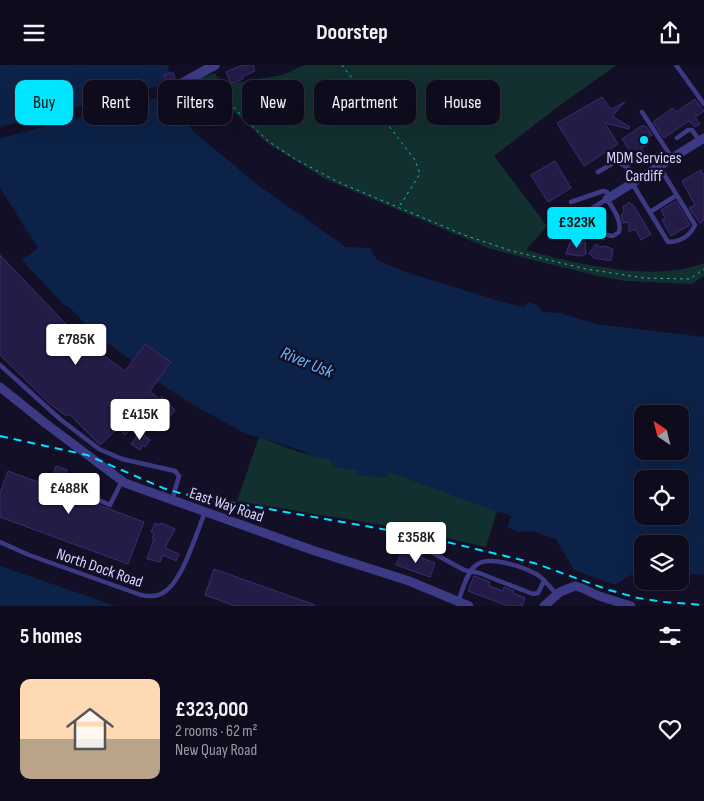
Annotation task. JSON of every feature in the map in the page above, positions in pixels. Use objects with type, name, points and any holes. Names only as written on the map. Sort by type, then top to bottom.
[{"type":"street","points":[[188,80],[210,67]]},
{"type":"street","points":[[608,198],[703,140]]},
{"type":"street","name":"East Way Road","points":[[0,387],[122,481],[172,501],[409,581],[469,606]]},
{"type":"street","points":[[546,605],[570,587],[578,587],[631,606]]},
{"type":"lane","points":[[676,65],[704,104]]},
{"type":"lane","points":[[642,112],[672,158]]},
{"type":"lane","points":[[677,137],[688,129],[692,130],[703,140]]},
{"type":"lane","points":[[598,172],[618,162],[633,172],[635,181],[650,213],[668,242],[676,242],[692,232],[695,225],[659,167]]},
{"type":"lane","points":[[571,202],[603,191],[607,192],[620,226],[619,232],[613,236],[585,232],[578,222],[580,216],[608,198]]},
{"type":"lane","points":[[650,213],[677,195]]},
{"type":"lane","points":[[0,365],[60,419],[99,449],[122,459],[176,471],[179,475],[172,501]]},
{"type":"lane","points":[[92,497],[110,505],[122,481]]},
{"type":"lane","name":"North Dock Road","points":[[0,542],[29,555],[132,592],[146,596],[155,596],[168,590],[177,579],[205,512]]},
{"type":"lane","points":[[413,542],[464,570],[478,573],[533,594],[538,593],[544,581]]},
{"type":"lane","points":[[458,601],[471,571],[480,561],[491,560],[539,576],[557,595]]},
{"type":"path","points":[[342,65],[414,160],[420,174],[399,207]]},
{"type":"path","points":[[210,67],[207,79],[268,141],[295,159],[323,175],[464,235],[512,251],[586,269],[644,279],[690,279],[704,269]]},
{"type":"green space","points":[[305,65],[617,65],[559,106],[494,156],[547,226],[526,250],[592,266],[639,271],[684,269],[704,263],[704,276],[692,284],[625,281],[529,259],[488,248],[325,179],[267,143],[248,125],[304,125],[304,80],[253,80],[282,75]]},
{"type":"green space","points":[[214,73],[220,80],[200,80],[200,79]]},
{"type":"green space","points":[[242,82],[242,119],[232,110],[232,84]]},
{"type":"green space","points":[[259,437],[303,453],[329,458],[336,467],[388,471],[497,511],[486,547],[406,529],[237,501]]},
{"type":"water","name":"River Usk","points":[[0,65],[168,65],[170,80],[158,80],[158,125],[189,125],[195,133],[259,186],[346,247],[370,248],[377,260],[409,273],[499,301],[523,307],[529,302],[536,304],[543,312],[560,313],[596,324],[704,337],[704,575],[689,574],[689,535],[634,535],[634,573],[615,585],[574,570],[556,539],[532,531],[519,532],[507,527],[511,516],[389,472],[387,477],[360,476],[356,470],[336,467],[329,458],[314,457],[306,452],[246,434],[192,404],[156,381],[170,363],[146,344],[134,362],[95,334],[70,308],[63,304],[22,260],[38,248],[0,188]]},
{"type":"water","points":[[0,566],[116,606],[0,606]]},
{"type":"pier","points":[[158,86],[158,97],[148,100],[148,89]]},
{"type":"pier","points":[[83,105],[83,117],[73,119],[73,108]]},
{"type":"pier","points":[[15,123],[15,125],[51,125],[0,138],[0,127]]},
{"type":"building","points":[[242,65],[253,65],[255,71],[232,84],[232,80],[229,80],[226,72]]},
{"type":"building","points":[[173,72],[175,79],[165,80],[164,75]]},
{"type":"building","points":[[602,97],[611,109],[625,102],[612,116],[630,127],[629,129],[605,123],[618,144],[584,166],[557,123]]},
{"type":"building","points":[[695,99],[704,111],[695,117],[700,124],[695,127],[689,121],[664,138],[653,122],[673,108],[676,112]]},
{"type":"building","points":[[643,125],[646,126],[652,135],[645,139],[648,144],[641,148],[646,155],[637,162],[622,139]]},
{"type":"building","points":[[555,161],[571,188],[548,202],[531,175]]},
{"type":"building","points":[[701,170],[704,176],[704,220],[700,223],[689,208],[695,205],[682,181]]},
{"type":"building","points":[[676,201],[690,225],[671,236],[662,220],[665,218],[661,210]]},
{"type":"building","points":[[629,202],[634,206],[651,234],[641,240],[635,229],[629,232],[629,222],[623,223],[621,215],[624,212],[623,206]]},
{"type":"building","points":[[578,241],[582,243],[585,241],[586,254],[582,256],[566,254],[570,242],[574,244]]},
{"type":"building","points":[[596,244],[600,247],[604,246],[613,249],[611,261],[594,258],[589,253]]},
{"type":"building","points":[[0,255],[86,345],[88,344],[125,371],[145,344],[171,362],[150,391],[159,399],[162,397],[175,410],[158,432],[147,421],[154,412],[152,409],[125,435],[118,428],[100,445],[69,414],[66,416],[49,403],[0,355]]},
{"type":"building","points":[[140,432],[150,440],[140,450],[131,444]]},
{"type":"building","points":[[56,466],[67,470],[65,476],[86,483],[80,498],[144,522],[128,564],[0,517],[0,493],[8,471],[49,486]]},
{"type":"building","points":[[155,523],[160,525],[161,523],[175,529],[165,548],[179,554],[176,561],[163,555],[160,562],[147,559],[154,539],[152,539],[154,533],[151,532]]},
{"type":"building","points":[[402,550],[435,563],[430,577],[396,565]]},
{"type":"building","points":[[214,569],[315,606],[235,606],[205,595]]},
{"type":"building","points":[[474,576],[490,582],[489,586],[503,591],[504,587],[514,591],[513,593],[525,598],[522,606],[508,606],[468,591]]},
{"type":"railway","points":[[0,436],[87,455],[163,488],[183,494],[422,536],[534,563],[609,590],[638,598],[704,605]]},
{"type":"place","name":"MDM Services Cardiff","points":[[644,140]]}]
